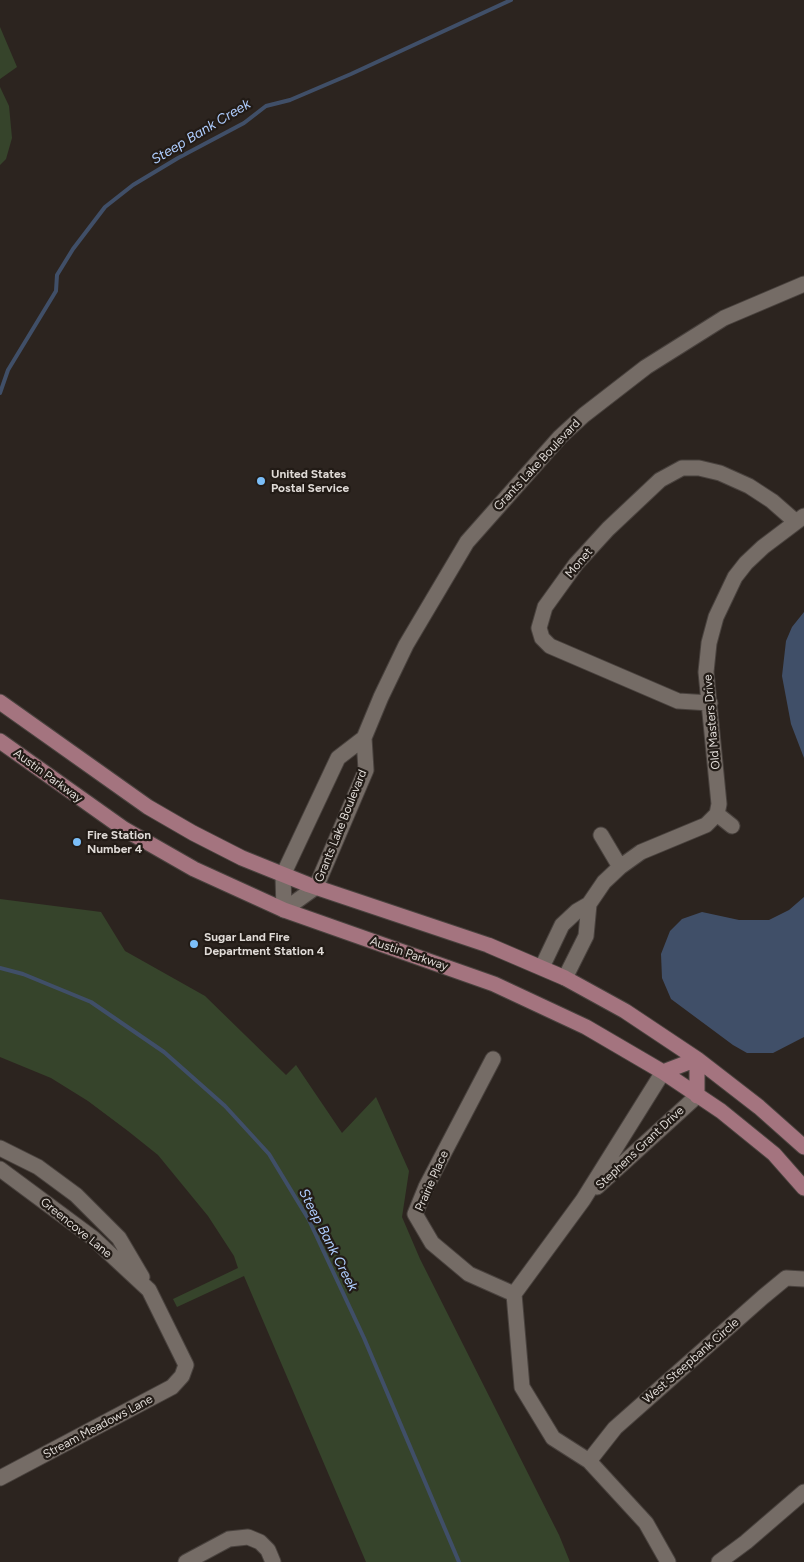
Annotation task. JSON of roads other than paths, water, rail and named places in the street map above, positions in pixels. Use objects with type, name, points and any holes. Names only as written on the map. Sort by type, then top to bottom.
[{"type":"main road","points":[[0,702],[148,807],[208,841],[283,875],[488,945],[565,978],[625,1011],[696,1060],[759,1107],[804,1147]]},
{"type":"main road","name":"Austin Parkway","points":[[0,741],[124,829],[194,868],[284,910],[424,958],[530,999],[586,1027],[663,1072],[721,1111],[774,1154],[804,1188]]},
{"type":"main road","points":[[663,1072],[696,1060]]},
{"type":"main road","points":[[696,1060],[698,1096]]},
{"type":"street","name":"Grants Lake Boulevard","points":[[284,910],[283,875],[338,758],[364,738],[406,646],[466,542],[560,437],[584,414],[646,367],[724,318],[804,284]]},
{"type":"street","name":"Monet","points":[[710,703],[678,701],[550,646],[542,638],[539,628],[545,607],[576,564],[608,529],[660,480],[682,468],[699,468],[720,473],[749,486],[800,519]]},
{"type":"street","name":"Old Masters Drive","points":[[717,814],[719,804],[706,672],[709,643],[723,599],[735,577],[746,564],[800,519]]},
{"type":"street","name":"Grants Lake Boulevard","points":[[284,910],[316,887],[366,770],[364,738]]},
{"type":"street","points":[[565,978],[586,936],[589,904],[604,882],[620,867],[641,852],[706,825],[717,814],[732,826]]},
{"type":"street","points":[[601,835],[620,867]]},
{"type":"street","points":[[542,968],[562,925],[577,910],[589,904]]},
{"type":"street","name":"Prairie Place","points":[[493,1059],[426,1187],[415,1214],[432,1243],[469,1274],[514,1294]]},
{"type":"street","name":"Stephens Grant Drive","points":[[514,1294],[583,1200],[663,1072]]},
{"type":"street","name":"Stephens Grant Drive","points":[[583,1200],[698,1096]]},
{"type":"street","name":"Greencove Lane","points":[[0,1148],[38,1167],[76,1195],[119,1238],[149,1290],[186,1365]]},
{"type":"street","name":"Greencove Lane","points":[[0,1169],[93,1238],[149,1290]]},
{"type":"street","name":"West Steepbank Circle","points":[[589,1461],[615,1428],[763,1297],[786,1278],[804,1279]]},
{"type":"street","points":[[514,1294],[522,1387],[553,1438],[589,1461],[646,1523],[668,1562]]},
{"type":"street","name":"Stream Meadows Lane","points":[[0,1478],[172,1387],[182,1376],[186,1365]]},
{"type":"street","points":[[719,1562],[746,1542],[804,1492]]},
{"type":"street","points":[[186,1562],[229,1539],[248,1537],[260,1542],[268,1550],[273,1562]]},
{"type":"water","points":[[804,612],[804,758],[791,724],[782,676],[786,641],[792,627]]},
{"type":"water","points":[[804,897],[804,1037],[773,1053],[747,1053],[733,1045],[671,999],[662,978],[661,954],[670,931],[682,919],[702,912],[739,920],[769,920],[789,910]]},
{"type":"waterway","name":"Steep Bank Creek","points":[[0,393],[8,370],[56,291],[57,275],[73,249],[105,207],[133,185],[178,158],[244,123],[266,106],[290,100],[351,74],[511,0]]},
{"type":"waterway","name":"Steep Bank Creek","points":[[0,968],[23,974],[91,1002],[164,1052],[225,1106],[269,1154],[309,1220],[364,1338],[459,1562]]},
{"type":"place","name":"United States Postal Service","points":[[261,481]]},
{"type":"place","name":"Fire Station Number 4","points":[[77,842]]},
{"type":"place","name":"Sugar Land Fire Department Station 4","points":[[194,944]]}]
